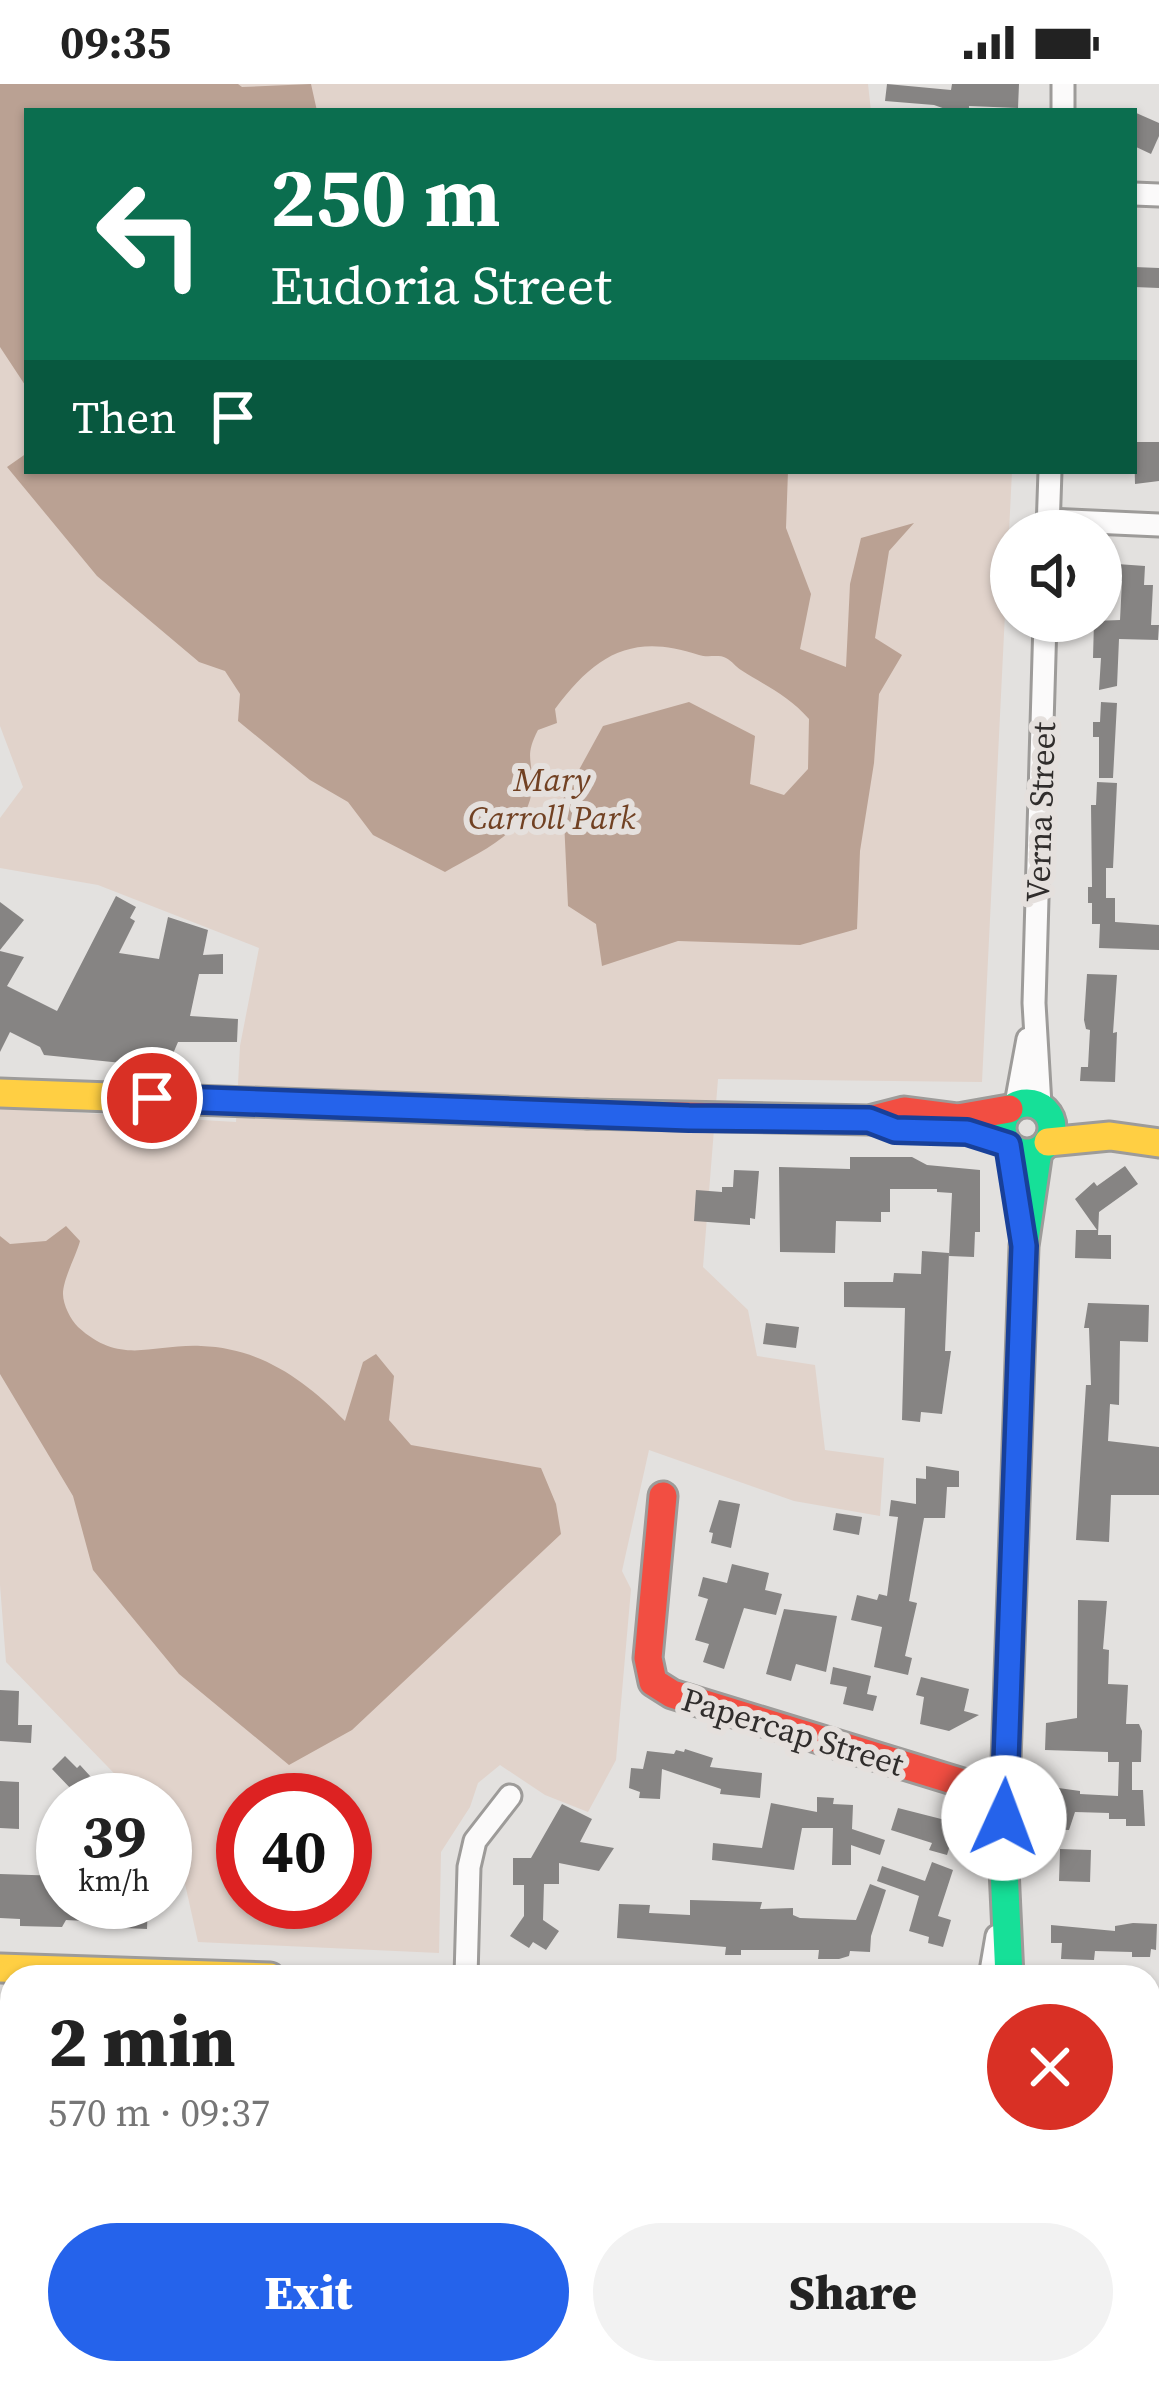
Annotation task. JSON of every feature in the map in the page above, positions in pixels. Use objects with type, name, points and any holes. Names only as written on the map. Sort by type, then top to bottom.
[{"type":"street","points":[[1049,510],[1050,474]]},
{"type":"street","points":[[1122,525],[1159,525]]},
{"type":"street","name":"Verna Street","points":[[1008,1965],[1003,1907],[1005,1790],[1044,642]]},
{"type":"street","points":[[0,1093],[689,1118],[869,1120],[904,1111],[1159,1143]]},
{"type":"street","points":[[1028,1128],[1159,1124]]},
{"type":"street","name":"Papercap Street","points":[[663,1496],[648,1658],[653,1682],[671,1694],[979,1788],[1005,1790]]},
{"type":"street","points":[[466,1965],[469,1867],[475,1840],[510,1796]]},
{"type":"street","name":"Verna Street","points":[[992,1965],[1003,1907]]},
{"type":"green space","name":"Mary Carroll Park","points":[[0,84],[868,84],[871,108],[24,108],[24,474],[1012,474],[1010,510],[990,510],[990,642],[1004,642],[982,1082],[718,1079],[703,1267],[748,1310],[757,1356],[815,1365],[825,1450],[884,1458],[880,1516],[794,1501],[649,1450],[622,1571],[631,1589],[616,1760],[588,1812],[545,1795],[500,1765],[478,1783],[470,1807],[441,1852],[439,1953],[198,1942],[192,1915],[192,1773],[114,1773],[6,1662],[0,1585],[0,1108],[236,1122],[240,1046],[259,948],[98,885],[0,868],[0,818],[23,787],[0,726]]},
{"type":"shaded area","points":[[0,84],[311,84],[316,108],[24,108],[24,383],[0,347]]},
{"type":"shaded area","points":[[24,455],[24,474],[788,474],[786,528],[811,594],[800,649],[846,667],[850,584],[861,538],[914,523],[889,551],[875,638],[902,655],[879,694],[860,851],[857,929],[800,945],[678,941],[602,966],[596,924],[568,906],[563,799],[603,726],[689,702],[755,736],[750,784],[784,795],[808,769],[809,719],[726,658],[654,646],[617,653],[600,662],[555,709],[557,723],[538,730],[530,752],[532,786],[523,816],[501,839],[445,872],[373,835],[348,802],[310,780],[238,721],[240,694],[225,671],[199,662],[97,576],[7,467]]},
{"type":"shaded area","points":[[66,1226],[80,1241],[65,1282],[64,1303],[75,1324],[94,1339],[123,1350],[201,1346],[243,1353],[298,1380],[345,1421],[363,1362],[376,1354],[394,1376],[389,1420],[411,1445],[541,1468],[556,1504],[561,1534],[352,1730],[289,1765],[179,1674],[93,1570],[73,1496],[0,1374],[0,1236],[10,1244],[46,1241]]},
{"type":"building","points":[[887,84],[951,90],[952,84],[1019,84],[1018,108],[942,108],[885,101]]},
{"type":"building","points":[[1137,113],[1159,123],[1151,154],[1137,147]]},
{"type":"building","points":[[1137,267],[1159,268],[1159,288],[1137,287]]},
{"type":"building","points":[[1137,442],[1159,442],[1159,481],[1135,484]]},
{"type":"building","points":[[1122,564],[1145,566],[1144,585],[1153,585],[1151,625],[1159,625],[1158,640],[1122,639]]},
{"type":"building","points":[[1093,642],[1119,642],[1117,686],[1099,690],[1101,658],[1093,658]]},
{"type":"building","points":[[1101,702],[1117,703],[1113,778],[1099,778],[1099,737],[1093,737],[1093,722],[1100,722]]},
{"type":"building","points":[[1097,782],[1117,783],[1113,868],[1106,868],[1106,898],[1115,898],[1115,922],[1159,925],[1159,950],[1099,948],[1100,924],[1092,924],[1092,903],[1088,903],[1091,805],[1096,805]]},
{"type":"building","points":[[116,896],[136,907],[130,918],[135,921],[119,953],[159,959],[168,917],[208,930],[203,955],[223,954],[223,974],[199,974],[190,1016],[238,1019],[237,1042],[178,1042],[172,1056],[135,1053],[133,1062],[122,1063],[44,1055],[40,1047],[10,1032],[0,1052],[0,951],[24,957],[7,986],[57,1011]]},
{"type":"building","points":[[0,902],[24,920],[0,950]]},
{"type":"building","points":[[1087,974],[1117,975],[1115,1082],[1080,1081],[1081,1067],[1088,1067]]},
{"type":"building","points":[[850,1157],[912,1157],[927,1165],[980,1170],[980,1232],[975,1232],[974,1257],[949,1256],[952,1193],[937,1189],[890,1189],[890,1212],[881,1212],[881,1222],[836,1221],[835,1253],[780,1252],[779,1167],[850,1169]]},
{"type":"building","points":[[1125,1166],[1138,1184],[1099,1212],[1098,1235],[1111,1235],[1111,1259],[1075,1258],[1076,1230],[1097,1230],[1075,1199],[1094,1182],[1097,1186]]},
{"type":"building","points":[[734,1170],[759,1171],[755,1219],[750,1218],[750,1225],[694,1221],[696,1190],[722,1192],[722,1187],[733,1187]]},
{"type":"building","points":[[922,1251],[949,1253],[945,1351],[951,1351],[942,1414],[921,1412],[920,1422],[902,1420],[905,1308],[844,1307],[844,1282],[893,1282],[894,1273],[921,1274]]},
{"type":"building","points":[[1088,1303],[1149,1305],[1148,1342],[1120,1341],[1119,1405],[1110,1404],[1108,1441],[1159,1447],[1159,1495],[1111,1495],[1109,1542],[1076,1540],[1086,1385],[1091,1385],[1089,1328],[1084,1328]]},
{"type":"building","points":[[766,1323],[799,1327],[796,1348],[763,1344]]},
{"type":"building","points":[[926,1466],[959,1471],[959,1487],[947,1487],[945,1518],[924,1518],[909,1601],[917,1603],[905,1656],[912,1658],[908,1675],[874,1667],[882,1627],[851,1620],[857,1595],[877,1600],[879,1594],[887,1596],[898,1517],[889,1516],[891,1500],[916,1504],[916,1478],[926,1479]]},
{"type":"building","points":[[719,1500],[740,1504],[731,1548],[711,1543],[713,1533],[709,1532]]},
{"type":"building","points":[[836,1513],[862,1517],[859,1535],[833,1530]]},
{"type":"building","points":[[732,1564],[769,1573],[765,1590],[782,1594],[776,1615],[744,1608],[724,1669],[703,1662],[709,1644],[695,1640],[708,1599],[698,1596],[703,1577],[727,1583]]},
{"type":"building","points":[[1078,1600],[1107,1601],[1103,1649],[1109,1650],[1108,1684],[1128,1685],[1126,1724],[1139,1724],[1142,1731],[1141,1762],[1132,1762],[1132,1790],[1143,1790],[1145,1826],[1126,1826],[1126,1819],[1109,1819],[1109,1813],[1075,1812],[1069,1830],[1042,1829],[1044,1786],[1118,1796],[1119,1762],[1108,1762],[1108,1752],[1045,1750],[1046,1723],[1077,1718]]},
{"type":"building","points":[[784,1609],[837,1616],[826,1672],[796,1664],[791,1681],[766,1674]]},
{"type":"building","points":[[833,1667],[871,1676],[867,1694],[877,1696],[873,1711],[843,1704],[847,1687],[830,1684]]},
{"type":"building","points":[[921,1677],[969,1689],[964,1711],[979,1715],[949,1731],[920,1724],[924,1697],[916,1695]]},
{"type":"building","points":[[0,1690],[19,1691],[18,1725],[32,1725],[31,1743],[0,1741]]},
{"type":"building","points":[[685,1749],[713,1758],[710,1767],[762,1773],[760,1798],[720,1794],[721,1789],[662,1769],[660,1799],[639,1798],[640,1792],[629,1788],[631,1768],[643,1769],[647,1751],[674,1754]]},
{"type":"building","points":[[65,1756],[87,1773],[56,1773],[52,1769]]},
{"type":"building","points":[[0,1781],[19,1782],[19,1829],[0,1828]]},
{"type":"building","points":[[817,1797],[853,1805],[852,1829],[885,1840],[880,1855],[851,1845],[851,1865],[832,1865],[833,1828],[802,1828],[794,1870],[712,1860],[713,1843],[762,1848],[771,1803],[817,1812]]},
{"type":"building","points":[[562,1804],[592,1819],[580,1842],[614,1848],[599,1871],[559,1863],[559,1884],[544,1884],[543,1920],[559,1931],[546,1950],[533,1942],[529,1948],[510,1936],[524,1916],[524,1885],[513,1885],[513,1858],[531,1858]]},
{"type":"building","points":[[898,1808],[957,1823],[947,1855],[929,1850],[932,1843],[891,1830]]},
{"type":"building","points":[[1060,1849],[1091,1850],[1090,1882],[1059,1881]]},
{"type":"building","points":[[932,1862],[953,1870],[938,1916],[951,1920],[943,1947],[909,1931],[919,1896],[877,1881],[882,1866],[925,1881]]},
{"type":"building","points":[[0,1874],[36,1875],[36,1926],[0,1918]]},
{"type":"building","points":[[870,1884],[886,1890],[870,1952],[850,1951],[839,1959],[818,1959],[819,1950],[741,1950],[741,1955],[725,1955],[726,1947],[617,1938],[619,1904],[650,1905],[649,1913],[690,1915],[690,1900],[762,1902],[760,1909],[793,1908],[793,1915],[800,1918],[856,1920]]},
{"type":"building","points":[[1157,1924],[1156,1950],[1151,1949],[1150,1957],[1095,1951],[1094,1960],[1061,1959],[1062,1943],[1051,1943],[1051,1925],[1115,1931],[1115,1926]]},
{"type":"traffic: fast","points":[[1027,1103],[1045,1110],[1052,1128],[1045,1146],[1027,1153],[1009,1146],[1002,1128],[1009,1110],[1027,1103]]},
{"type":"traffic: fast","points":[[1008,1965],[1003,1847],[1024,1246],[1038,1151]]},
{"type":"traffic: slow","points":[[0,1093],[587,1114]]},
{"type":"traffic: slow","points":[[1048,1142],[1110,1136],[1159,1143]]},
{"type":"traffic: jam","points":[[587,1114],[869,1120],[904,1111],[958,1118],[1009,1109]]},
{"type":"traffic: jam","points":[[663,1496],[648,1658],[653,1682],[672,1694],[979,1788],[1005,1790]]},
{"type":"route","points":[[152,1098],[869,1120],[895,1130],[967,1132],[1008,1145],[1024,1246],[1004,1818]]}]
